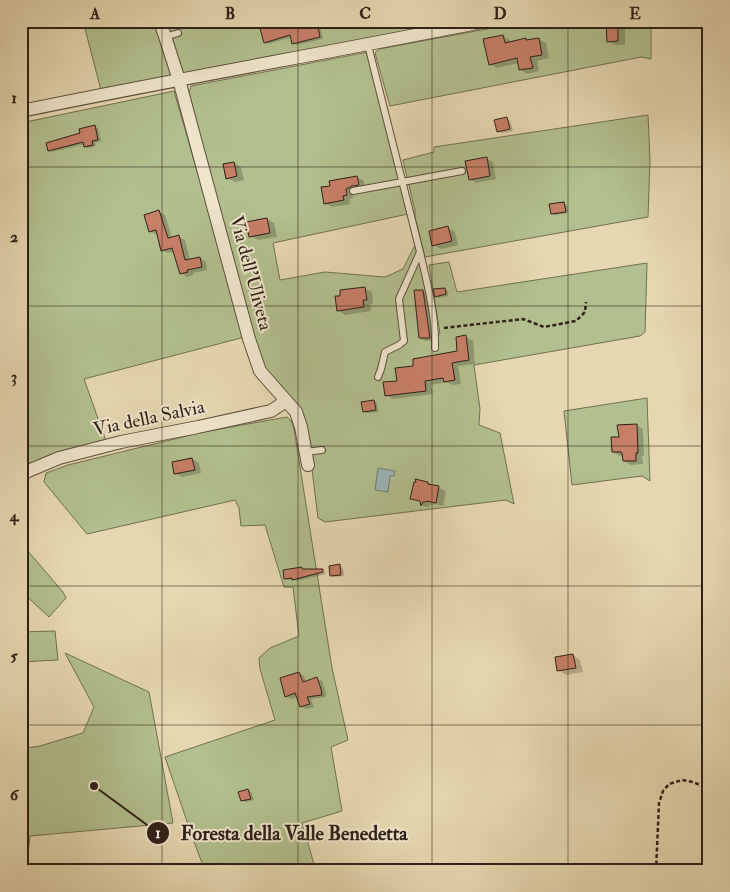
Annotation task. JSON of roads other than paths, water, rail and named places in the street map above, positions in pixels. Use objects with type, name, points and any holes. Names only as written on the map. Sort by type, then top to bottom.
[{"type":"street","name":"Via dell'Uliveta","points":[[160,21],[249,339],[260,372],[296,412],[301,427],[308,465]]},
{"type":"street","points":[[21,111],[487,21]]},
{"type":"street","name":"Via della Salvia","points":[[21,476],[58,458],[121,442],[271,411],[286,401]]},
{"type":"lane","points":[[165,37],[178,33]]},
{"type":"lane","points":[[368,44],[430,296],[435,329],[435,348]]},
{"type":"lane","points":[[354,191],[462,171]]},
{"type":"lane","points":[[378,378],[385,352],[404,341],[399,299],[420,252]]},
{"type":"lane","points":[[306,452],[322,450]]},
{"type":"water","points":[[378,468],[395,471],[394,476],[390,476],[388,492],[375,490]]},
{"type":"place","name":"Foresta della Valle Benedetta","points":[[94,786]]}]
